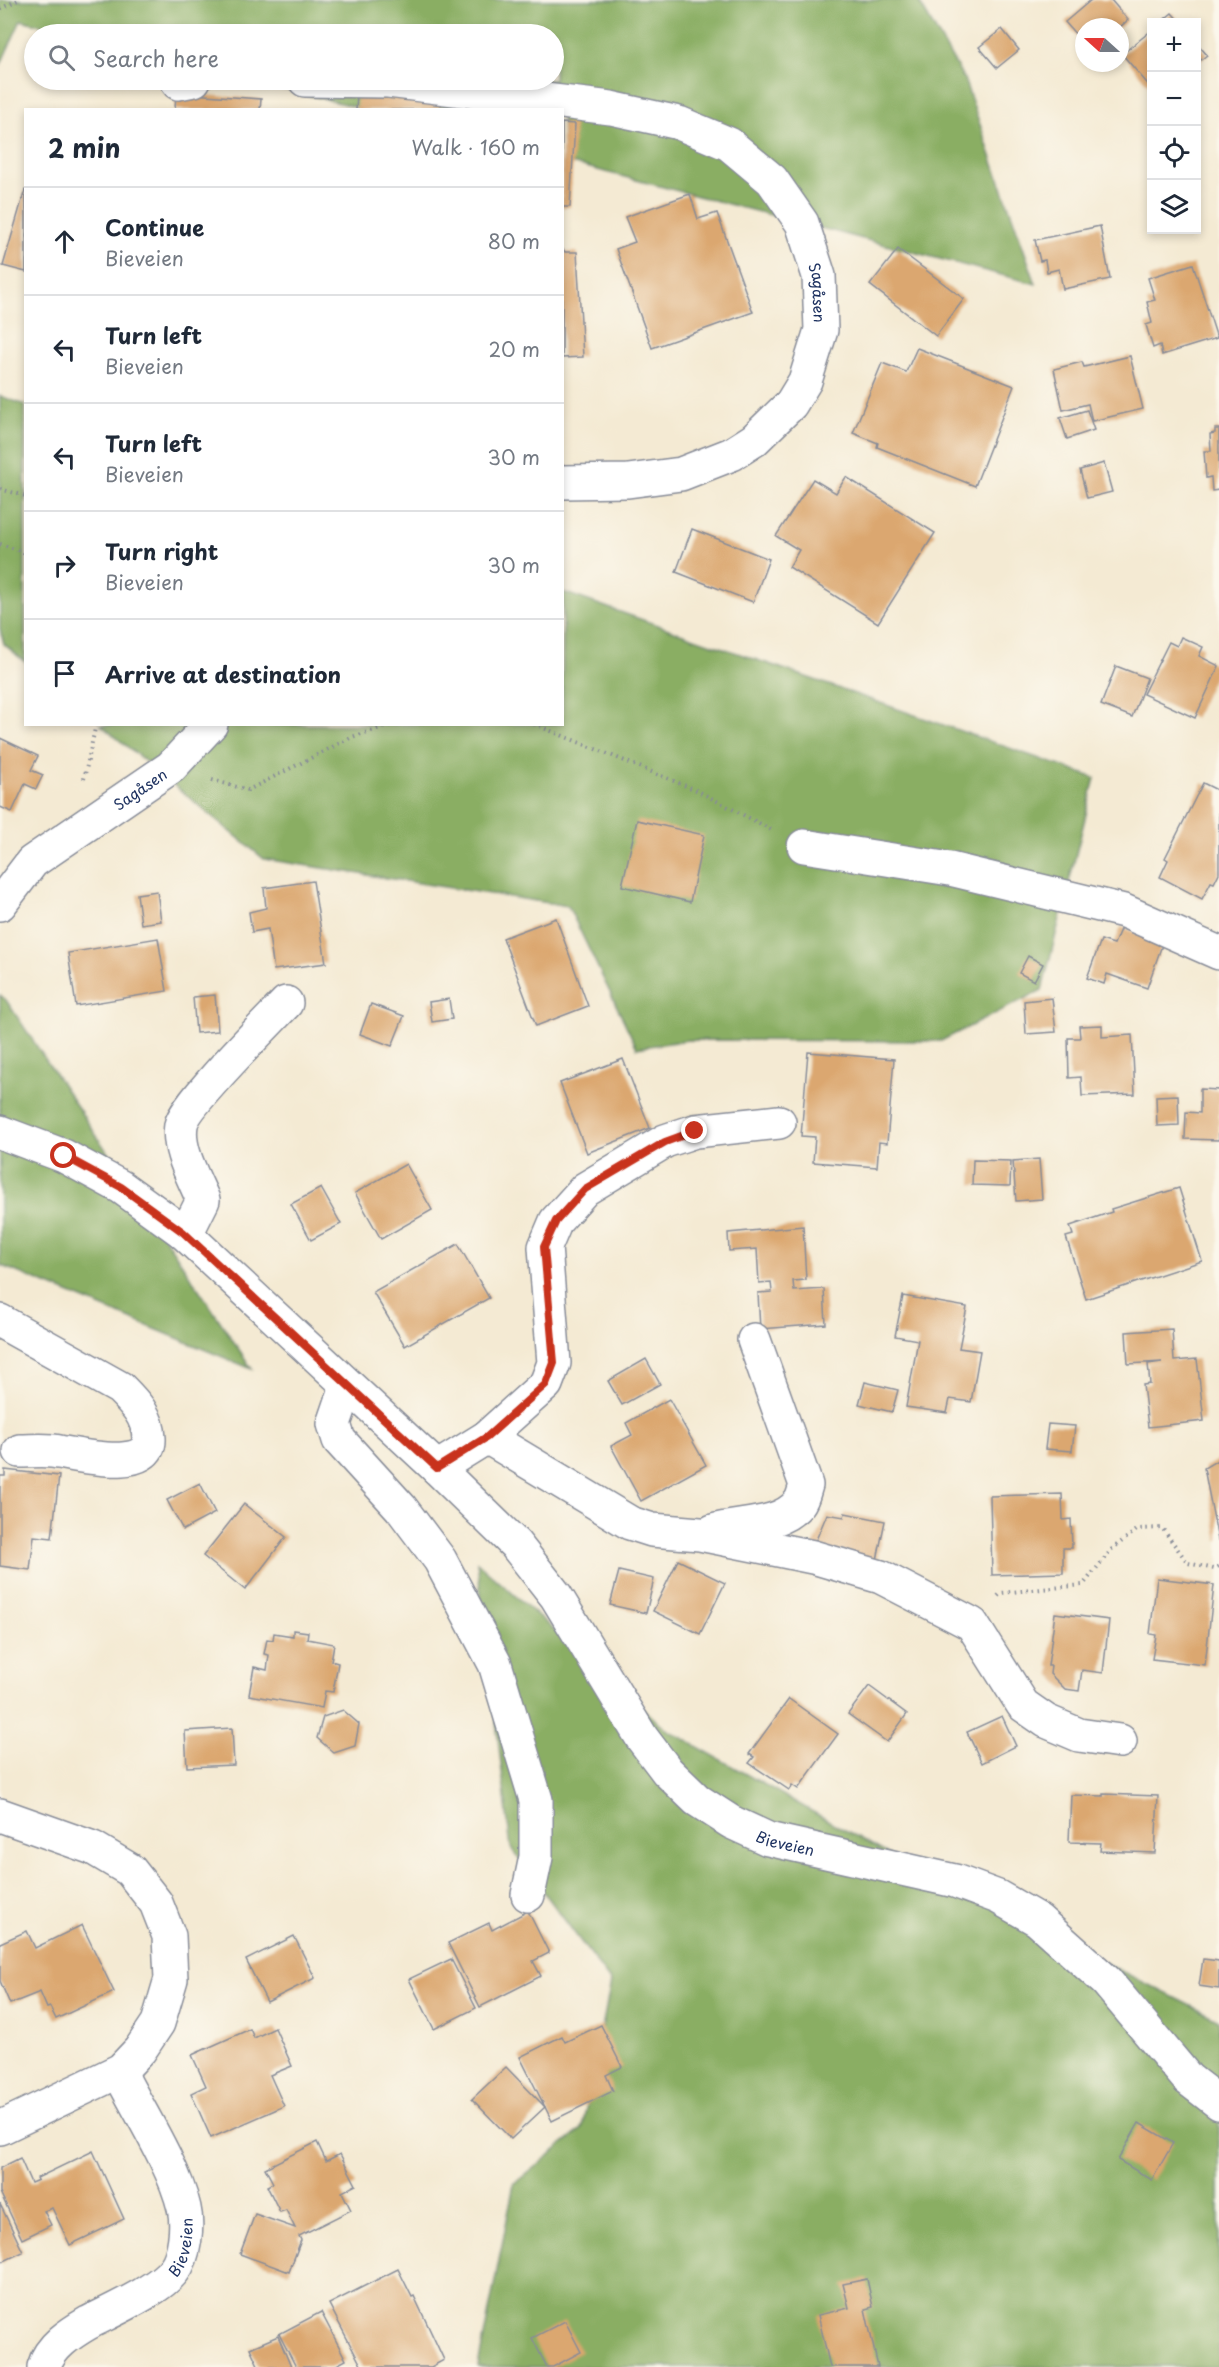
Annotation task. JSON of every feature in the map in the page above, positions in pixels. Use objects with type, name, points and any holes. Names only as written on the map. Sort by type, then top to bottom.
[{"type":"street","name":"Sagåsen","points":[[462,90],[611,108],[679,123],[729,144],[772,180],[801,223],[819,276],[820,330],[805,381],[791,404],[754,440],[732,454],[681,474],[628,481],[564,482]]},
{"type":"street","name":"Sagåsen","points":[[0,904],[32,862],[171,767],[209,726]]},
{"type":"street","points":[[804,846],[950,869],[1124,911],[1219,953]]},
{"type":"street","points":[[183,1232],[191,1224],[203,1200],[183,1152],[181,1124],[195,1102],[286,1003]]},
{"type":"street","points":[[437,1468],[487,1437],[546,1384],[554,1363],[544,1247],[556,1221],[585,1189],[665,1142],[695,1131],[779,1122]]},
{"type":"street","name":"Bieveien","points":[[0,1132],[64,1156],[83,1166],[121,1187],[183,1232],[437,1468],[515,1544],[556,1596],[642,1738],[667,1771],[697,1800],[731,1822],[768,1839],[955,1881],[998,1897],[1038,1920],[1106,1981],[1188,2079],[1219,2103]]},
{"type":"street","points":[[0,1321],[120,1388],[136,1403],[149,1425],[150,1444],[143,1453],[125,1459],[105,1459],[50,1450],[20,1451]]},
{"type":"street","points":[[700,1534],[725,1527],[769,1520],[789,1513],[800,1502],[806,1485],[754,1340]]},
{"type":"street","points":[[347,1386],[334,1424],[339,1440],[401,1508],[441,1560],[495,1664],[536,1800],[536,1857],[528,1895]]},
{"type":"street","points":[[487,1437],[630,1523],[652,1530],[700,1534],[813,1557],[881,1577],[972,1624],[1023,1705],[1046,1721],[1079,1735],[1120,1740]]},
{"type":"street","points":[[0,1815],[93,1848],[130,1870],[156,1903],[169,1936],[171,1979],[158,2022],[140,2050],[122,2070],[0,2128]]},
{"type":"street","name":"Bieveien","points":[[44,2367],[45,2361],[65,2337],[157,2285],[174,2270],[184,2250],[184,2209],[167,2164],[125,2083],[122,2070]]},
{"type":"path","points":[[0,9],[18,0]]},
{"type":"path","points":[[0,489],[24,495]]},
{"type":"path","points":[[0,544],[24,552]]},
{"type":"path","points":[[171,767],[248,790],[352,737],[387,726]]},
{"type":"path","points":[[539,726],[696,790],[804,846]]},
{"type":"path","points":[[972,1624],[1001,1593],[1083,1585],[1112,1549],[1137,1529],[1162,1528],[1188,1563],[1214,1569],[1219,1566]]},
{"type":"green space","points":[[0,0],[918,0],[964,79],[1036,284],[564,161],[564,108],[360,108],[289,90],[564,90],[564,24],[37,24],[21,20],[0,66]]},
{"type":"green space","points":[[0,396],[24,405],[24,661],[4,644],[0,629]]},
{"type":"green space","points":[[564,592],[1095,778],[1042,990],[941,1041],[688,1040],[637,1048],[568,906],[264,859],[102,726],[564,726]]},
{"type":"green space","points":[[0,995],[6,1000],[252,1369],[0,1265]]},
{"type":"green space","points":[[477,1562],[666,1729],[891,1856],[1219,2020],[1219,2367],[478,2367],[514,2184],[582,2129],[611,1982],[511,1848]]},
{"type":"building","points":[[1091,0],[1111,0],[1126,18],[1075,18],[1075,34],[1065,22]]},
{"type":"building","points":[[1172,13],[1176,18],[1166,18]]},
{"type":"building","points":[[1002,29],[1019,50],[997,68],[979,47]]},
{"type":"building","points":[[1147,34],[1147,83],[1129,62],[1129,48]]},
{"type":"building","points":[[1201,48],[1207,55],[1201,60]]},
{"type":"building","points":[[176,93],[261,99],[260,108],[175,108]]},
{"type":"building","points":[[357,94],[441,101],[440,108],[356,108]]},
{"type":"building","points":[[564,123],[575,124],[570,207],[564,207]]},
{"type":"building","points":[[24,193],[24,271],[3,266]]},
{"type":"building","points":[[690,194],[698,219],[717,213],[753,312],[652,348],[616,249],[635,242],[625,217]]},
{"type":"building","points":[[1100,226],[1110,279],[1063,289],[1059,269],[1047,272],[1045,260],[1040,261],[1035,240]]},
{"type":"building","points":[[898,249],[964,299],[936,336],[870,285]]},
{"type":"building","points":[[564,251],[577,252],[583,357],[564,358]]},
{"type":"building","points":[[1193,264],[1217,338],[1162,355],[1160,345],[1153,348],[1146,325],[1152,323],[1147,302],[1155,300],[1148,278]]},
{"type":"building","points":[[917,348],[1014,386],[975,486],[877,447],[878,443],[853,433],[882,363],[906,372]]},
{"type":"building","points":[[1130,356],[1143,409],[1092,421],[1088,404],[1063,410],[1054,369],[1082,362],[1084,367]]},
{"type":"building","points":[[1087,410],[1094,430],[1067,439],[1060,418]]},
{"type":"building","points":[[1215,429],[1219,429],[1219,490],[1212,491],[1211,477],[1206,478],[1204,451],[1211,451],[1210,434],[1215,433]]},
{"type":"building","points":[[1104,463],[1112,492],[1087,498],[1080,470]]},
{"type":"building","points":[[846,477],[935,533],[878,623],[789,567],[799,550],[776,536],[813,479],[836,493]]},
{"type":"building","points":[[692,529],[769,559],[753,602],[676,572]]},
{"type":"building","points":[[1181,637],[1203,647],[1199,656],[1219,666],[1195,718],[1143,694],[1169,642],[1177,646]]},
{"type":"building","points":[[1116,666],[1147,678],[1132,717],[1101,705]]},
{"type":"building","points":[[0,738],[38,756],[31,770],[43,775],[36,789],[25,784],[12,812],[0,807]]},
{"type":"building","points":[[1203,783],[1219,791],[1219,873],[1202,899],[1160,877],[1168,860],[1165,858]]},
{"type":"building","points":[[637,820],[704,835],[690,902],[622,886]]},
{"type":"building","points":[[313,881],[326,963],[274,970],[268,929],[252,932],[249,912],[266,908],[264,888]]},
{"type":"building","points":[[157,891],[161,921],[141,924],[137,894]]},
{"type":"building","points":[[556,918],[588,1006],[536,1026],[503,938]]},
{"type":"building","points":[[1121,927],[1163,942],[1147,988],[1107,974],[1104,984],[1087,978],[1101,940],[1114,944]]},
{"type":"building","points":[[158,938],[167,991],[76,1006],[68,953]]},
{"type":"building","points":[[1028,956],[1043,964],[1034,981],[1019,973]]},
{"type":"building","points":[[215,995],[218,1031],[196,1033],[193,997]]},
{"type":"building","points":[[1052,998],[1056,1032],[1026,1034],[1024,1001]]},
{"type":"building","points":[[449,999],[452,1019],[432,1022],[429,1002]]},
{"type":"building","points":[[371,1004],[404,1016],[392,1046],[360,1034]]},
{"type":"building","points":[[1102,1025],[1102,1037],[1132,1035],[1135,1094],[1082,1096],[1081,1077],[1069,1078],[1068,1038],[1080,1038],[1079,1026]]},
{"type":"building","points":[[808,1052],[894,1059],[887,1143],[879,1142],[877,1167],[813,1162],[815,1137],[801,1136]]},
{"type":"building","points":[[623,1059],[650,1128],[587,1153],[560,1083]]},
{"type":"building","points":[[1200,1089],[1219,1090],[1219,1140],[1185,1139],[1186,1112],[1200,1113]]},
{"type":"building","points":[[1178,1095],[1179,1125],[1157,1126],[1156,1096]]},
{"type":"building","points":[[1039,1159],[1042,1199],[1016,1201],[1013,1161]]},
{"type":"building","points":[[973,1160],[1011,1161],[1010,1186],[972,1185]]},
{"type":"building","points":[[406,1164],[432,1210],[381,1239],[355,1193]]},
{"type":"building","points":[[321,1188],[341,1224],[311,1240],[291,1204]]},
{"type":"building","points":[[1179,1188],[1202,1261],[1086,1299],[1066,1237],[1073,1235],[1070,1226],[1112,1212],[1111,1209]]},
{"type":"building","points":[[803,1226],[806,1280],[793,1281],[794,1291],[824,1289],[826,1324],[760,1329],[758,1293],[772,1292],[771,1282],[759,1283],[757,1249],[729,1251],[728,1233]]},
{"type":"building","points":[[458,1244],[489,1298],[405,1346],[373,1292]]},
{"type":"building","points":[[903,1296],[967,1307],[959,1348],[980,1351],[971,1402],[950,1399],[947,1413],[906,1407],[918,1340],[895,1336]]},
{"type":"building","points":[[1172,1329],[1174,1361],[1197,1359],[1204,1421],[1148,1427],[1143,1385],[1150,1384],[1148,1364],[1162,1362],[1128,1364],[1126,1332]]},
{"type":"building","points":[[646,1359],[660,1384],[622,1405],[608,1381]]},
{"type":"building","points":[[865,1382],[898,1390],[892,1412],[859,1404]]},
{"type":"building","points":[[669,1399],[706,1465],[641,1501],[611,1446],[632,1435],[626,1423]]},
{"type":"building","points":[[1048,1424],[1075,1426],[1072,1451],[1045,1449]]},
{"type":"building","points":[[1219,1459],[1219,1540],[1218,1540],[1204,1468]]},
{"type":"building","points":[[5,1470],[59,1476],[52,1538],[34,1536],[30,1570],[0,1566],[0,1476],[5,1476]]},
{"type":"building","points":[[200,1483],[215,1513],[183,1530],[167,1500]]},
{"type":"building","points":[[1062,1494],[1063,1520],[1071,1519],[1072,1548],[1063,1548],[1063,1573],[992,1575],[990,1496]]},
{"type":"building","points":[[244,1504],[286,1537],[245,1590],[203,1556]]},
{"type":"building","points":[[845,1513],[885,1521],[877,1560],[813,1547],[827,1514],[844,1517]]},
{"type":"building","points":[[678,1560],[725,1583],[700,1634],[653,1611]]},
{"type":"building","points":[[619,1571],[654,1579],[646,1613],[610,1605]]},
{"type":"building","points":[[1157,1578],[1214,1585],[1205,1665],[1152,1659],[1156,1635],[1150,1634]]},
{"type":"building","points":[[1055,1613],[1109,1620],[1103,1673],[1082,1670],[1079,1691],[1065,1689],[1050,1674],[1051,1666],[1048,1666]]},
{"type":"building","points":[[293,1630],[308,1632],[307,1639],[334,1644],[331,1661],[338,1663],[333,1692],[325,1691],[322,1708],[249,1695],[254,1667],[267,1670],[269,1655],[264,1654],[267,1639],[273,1640],[274,1633],[293,1636]]},
{"type":"building","points":[[869,1686],[907,1714],[887,1742],[848,1714]]},
{"type":"building","points":[[789,1699],[838,1734],[798,1789],[792,1785],[789,1790],[749,1763],[754,1757],[749,1754]]},
{"type":"building","points":[[343,1710],[359,1724],[355,1746],[334,1753],[317,1738],[323,1717]]},
{"type":"building","points":[[1002,1716],[1016,1746],[982,1763],[967,1732]]},
{"type":"building","points":[[232,1728],[234,1765],[187,1767],[185,1731]]},
{"type":"building","points":[[1103,1794],[1158,1796],[1155,1853],[1100,1851],[1101,1843],[1069,1842],[1071,1795],[1103,1796]]},
{"type":"building","points":[[528,1911],[549,1953],[533,1961],[541,1976],[480,2007],[448,1943],[489,1923],[492,1930]]},
{"type":"building","points":[[82,1925],[114,1992],[56,2019],[50,2007],[47,2008],[40,1992],[10,2004],[0,1981],[0,1943],[27,1931],[35,1948]]},
{"type":"building","points":[[294,1936],[315,1978],[267,2002],[246,1960]]},
{"type":"building","points":[[451,1959],[476,2008],[434,2029],[409,1979]]},
{"type":"building","points":[[1203,1959],[1219,1961],[1219,1989],[1199,1986]]},
{"type":"building","points":[[601,2025],[622,2067],[606,2075],[613,2091],[552,2121],[520,2057],[562,2036],[565,2042]]},
{"type":"building","points":[[275,2028],[292,2066],[270,2075],[284,2106],[211,2138],[191,2093],[206,2086],[192,2055],[250,2029],[254,2038]]},
{"type":"building","points":[[506,2067],[545,2107],[511,2139],[472,2099]]},
{"type":"building","points":[[1139,2123],[1173,2143],[1152,2180],[1118,2160]]},
{"type":"building","points":[[317,2142],[326,2161],[340,2154],[356,2185],[342,2192],[351,2210],[299,2236],[301,2240],[289,2272],[240,2254],[255,2214],[295,2228],[286,2210],[280,2212],[267,2186],[273,2183],[265,2168]]},
{"type":"building","points":[[93,2151],[124,2219],[70,2245],[52,2208],[44,2211],[51,2225],[22,2239],[0,2192],[0,2168],[20,2158],[31,2183]]},
{"type":"building","points":[[0,2204],[23,2252],[0,2263]]},
{"type":"building","points":[[398,2269],[412,2297],[414,2296],[444,2360],[431,2367],[362,2367],[329,2304]]},
{"type":"building","points":[[867,2279],[873,2307],[865,2309],[878,2367],[830,2367],[818,2315],[849,2308],[843,2284]]},
{"type":"building","points":[[321,2312],[346,2360],[333,2367],[296,2367],[279,2334]]},
{"type":"building","points":[[565,2321],[581,2352],[553,2367],[547,2367],[532,2338]]},
{"type":"building","points":[[278,2336],[291,2367],[259,2367],[250,2348]]},
{"type":"route","points":[[64,1156],[121,1187],[183,1232],[437,1468],[487,1437],[546,1384],[554,1363],[544,1247],[556,1221],[585,1189],[665,1142],[695,1131]]}]
